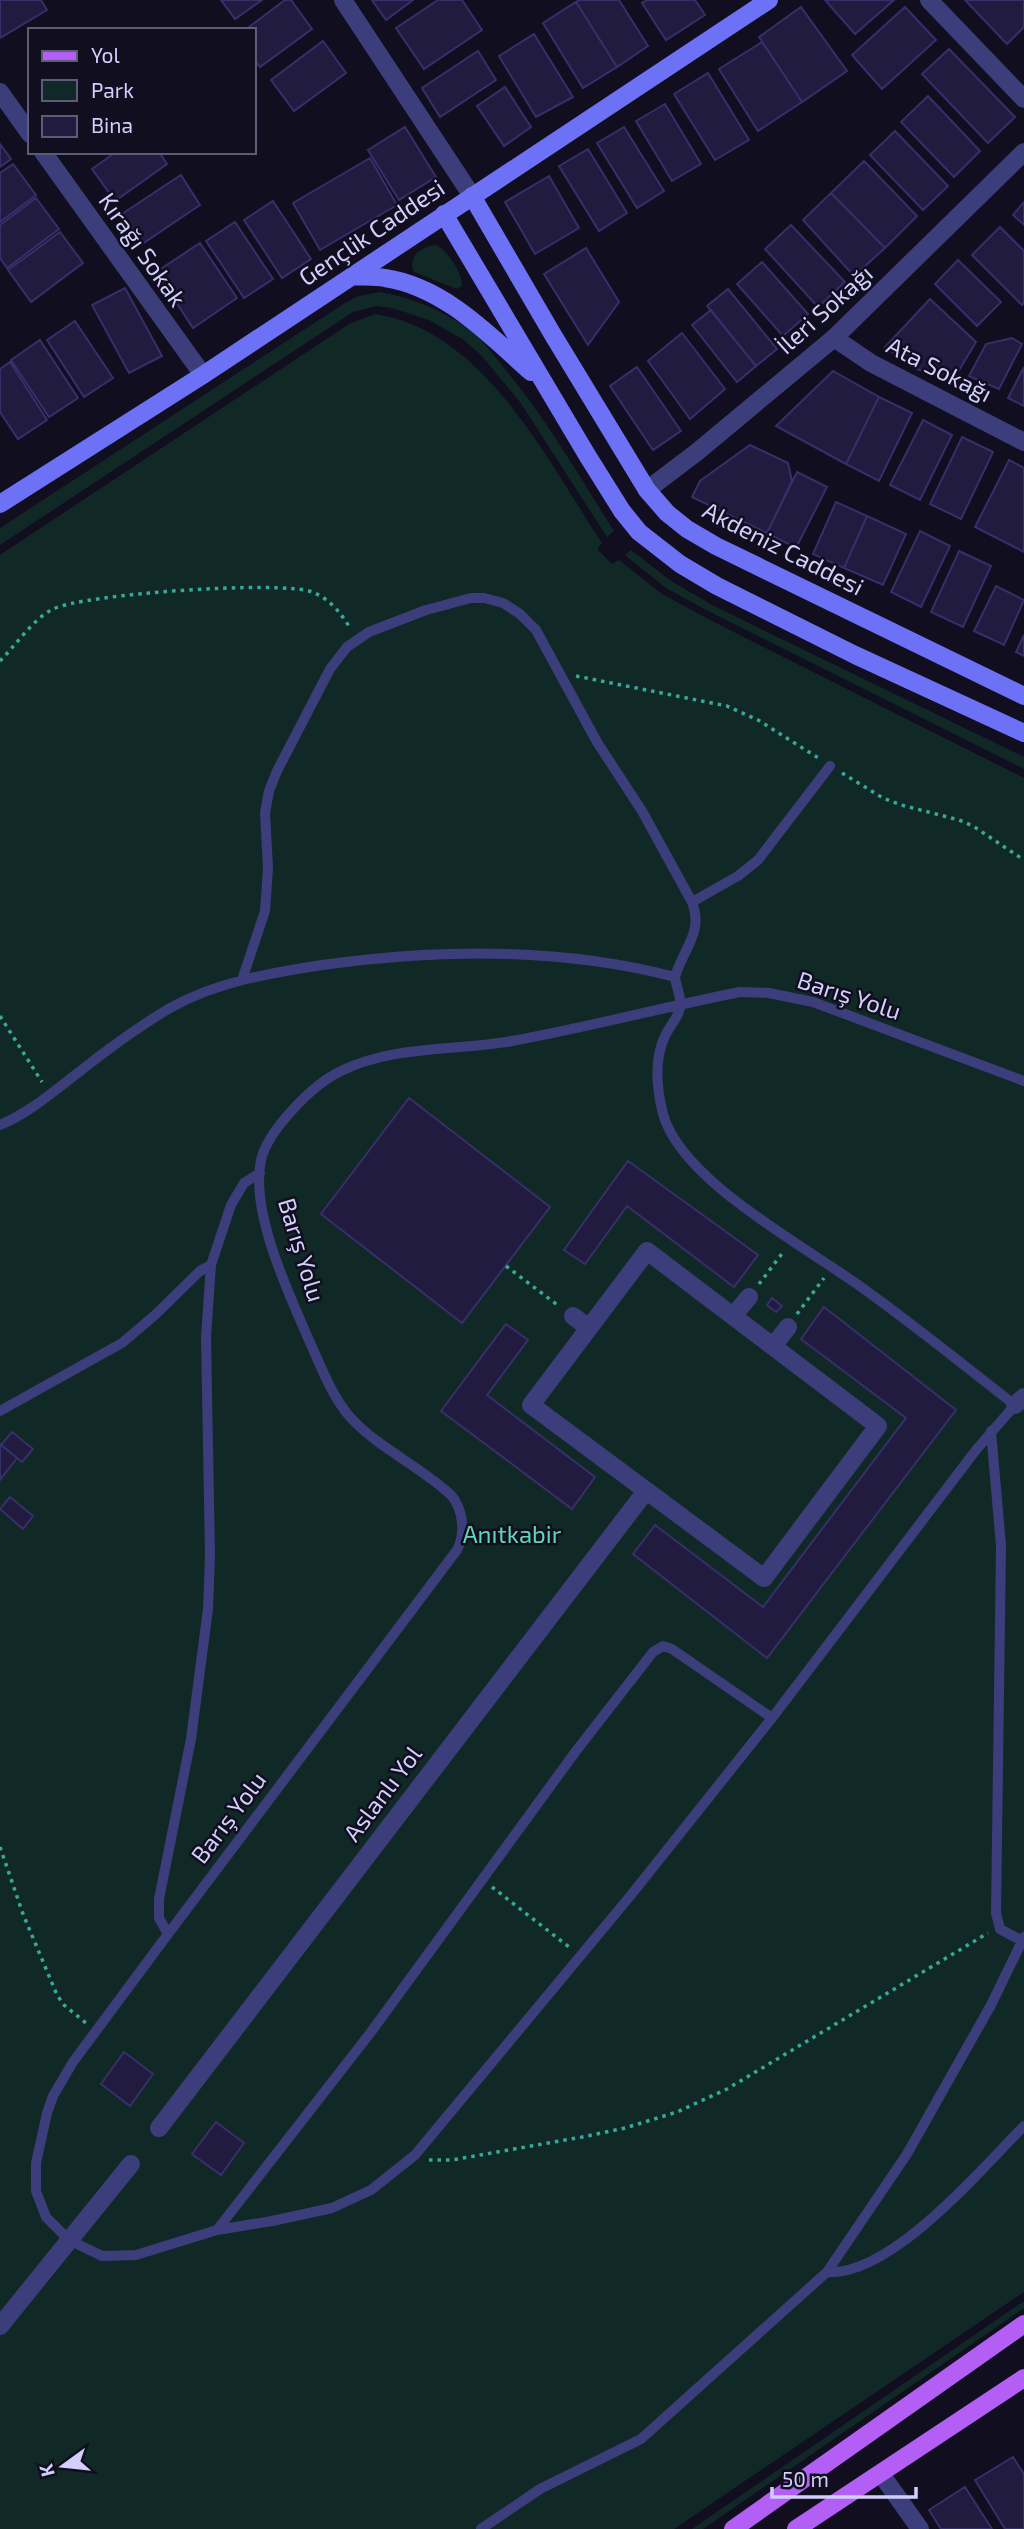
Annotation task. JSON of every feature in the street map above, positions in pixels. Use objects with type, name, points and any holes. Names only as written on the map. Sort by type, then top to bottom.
[{"type":"main road","name":"Gençlik Caddesi","points":[[0,504],[203,375],[769,0]]},
{"type":"main road","name":"Akdeniz Caddesi","points":[[472,196],[647,490],[667,513],[716,546],[1024,696]]},
{"type":"main road","points":[[444,214],[622,511],[657,549],[717,586],[1024,733]]},
{"type":"main road","points":[[352,276],[384,278],[408,284],[441,298],[464,314],[544,383]]},
{"type":"main road","points":[[733,2529],[1024,2324]]},
{"type":"main road","points":[[796,2529],[1024,2378]]},
{"type":"street","points":[[342,0],[472,196]]},
{"type":"street","points":[[929,0],[1024,99]]},
{"type":"street","points":[[0,92],[28,131]]},
{"type":"street","name":"İleri Sokağı","points":[[647,490],[697,453],[834,338],[1024,152]]},
{"type":"street","name":"Kırağı Sokak","points":[[44,154],[203,375]]},
{"type":"street","name":"Ata Sokağı","points":[[834,338],[871,363],[1024,442]]},
{"type":"street","points":[[647,1251],[733,1316],[878,1426],[764,1578],[531,1405],[647,1251]]},
{"type":"street","points":[[733,1316],[749,1297]]},
{"type":"street","points":[[573,1316],[589,1328]]},
{"type":"street","points":[[773,1346],[788,1327]]},
{"type":"street","name":"Aslanlı Yol","points":[[159,2128],[646,1490]]},
{"type":"street","points":[[0,2326],[131,2164]]},
{"type":"street","points":[[881,2474],[920,2529]]},
{"type":"lane","points":[[243,979],[265,911],[268,867],[264,813],[268,792],[276,771],[339,656],[357,639],[426,610],[463,599],[484,598],[511,608],[532,625],[597,742],[642,811],[692,902],[697,923],[675,977],[680,1006],[662,1044],[658,1064],[663,1115],[674,1140],[693,1164],[720,1188],[1019,1401],[991,1432],[772,1718],[581,1956],[415,2155],[371,2190],[332,2208],[217,2230],[136,2255],[102,2256],[69,2240],[41,2209],[36,2191],[36,2163],[53,2096],[73,2062],[168,1934],[159,1918],[159,1899],[191,1739],[210,1588],[206,1377],[211,1265],[222,1226],[237,1192],[249,1179],[260,1174]]},
{"type":"lane","points":[[692,902],[738,876],[758,860],[830,766]]},
{"type":"lane","points":[[0,1125],[27,1111],[98,1057],[170,1008],[243,979],[353,961],[436,954],[540,956],[634,968],[675,977]]},
{"type":"lane","name":"Barış Yolu","points":[[168,1934],[457,1549],[462,1537],[459,1509],[451,1494],[356,1422],[339,1401],[317,1358],[279,1268],[268,1232],[260,1174],[265,1150],[287,1118],[319,1085],[354,1065],[417,1051],[509,1041],[740,992],[813,1002],[1024,1081]]},
{"type":"lane","points":[[0,1411],[122,1343],[200,1271],[211,1265]]},
{"type":"lane","points":[[481,2529],[540,2489],[640,2439],[827,2272],[907,2154],[991,2006],[1023,1939],[999,1927],[996,1913],[1001,1546],[991,1432]]},
{"type":"lane","points":[[217,2230],[371,2032],[576,1751],[657,1648],[663,1646],[672,1649],[772,1718]]},
{"type":"lane","points":[[827,2272],[848,2269],[874,2258],[915,2234],[1024,2126]]},
{"type":"path","points":[[0,661],[43,615],[60,606],[99,599],[222,589],[279,587],[313,592],[335,607],[357,639]]},
{"type":"path","points":[[562,676],[574,676],[727,706],[758,719],[883,798],[913,810],[959,820],[973,826],[1024,860]]},
{"type":"path","points":[[0,1016],[50,1094]]},
{"type":"path","points":[[506,1266],[573,1316]]},
{"type":"path","points":[[810,1297],[833,1267]]},
{"type":"path","points":[[0,1847],[23,1914],[57,1995],[64,2005],[96,2030]]},
{"type":"path","points":[[482,1879],[581,1956]]},
{"type":"path","points":[[415,2155],[430,2161],[452,2160],[625,2128],[677,2112],[727,2089],[999,1927]]},
{"type":"green space","points":[[437,245],[454,264],[462,281],[462,286],[457,289],[414,272],[413,261],[418,252]]},
{"type":"green space","points":[[380,292],[403,297],[437,310],[458,322],[483,342],[534,407],[614,531],[607,537],[520,402],[482,356],[464,340],[429,320],[392,308],[376,306],[353,312],[0,545],[0,528],[345,303],[358,296]]},
{"type":"green space","name":"Anıtkabir","points":[[375,314],[414,325],[449,345],[480,372],[509,403],[535,438],[602,543],[597,549],[612,564],[619,560],[662,594],[710,620],[1024,778],[1024,2292],[674,2529],[0,2529],[0,555],[349,324]]},
{"type":"green space","points":[[631,550],[671,581],[714,606],[1024,757],[1024,769],[666,588],[625,555]]},
{"type":"green space","points":[[1024,2301],[1024,2308],[703,2529],[692,2529]]},
{"type":"building","points":[[0,0],[41,0],[47,10],[0,38]]},
{"type":"building","points":[[221,0],[262,0],[235,19]]},
{"type":"building","points":[[285,0],[291,0],[312,29],[260,67],[256,62],[256,28],[248,28]]},
{"type":"building","points":[[372,0],[413,0],[386,20]]},
{"type":"building","points":[[438,0],[462,0],[482,30],[424,69],[396,28]]},
{"type":"building","points":[[619,0],[648,46],[617,67],[576,2]]},
{"type":"building","points":[[647,0],[695,0],[705,15],[666,40],[642,3]]},
{"type":"building","points":[[825,0],[894,0],[855,34]]},
{"type":"building","points":[[965,0],[1024,0],[1024,27],[1007,44]]},
{"type":"building","points":[[576,2],[617,67],[583,88],[543,23]]},
{"type":"building","points":[[801,7],[847,71],[802,102],[759,37]]},
{"type":"building","points":[[905,7],[936,40],[882,89],[852,55]]},
{"type":"building","points":[[534,34],[573,97],[536,117],[499,56]]},
{"type":"building","points":[[323,41],[346,73],[294,111],[271,80]]},
{"type":"building","points":[[762,42],[802,102],[758,131],[719,69]]},
{"type":"building","points":[[949,49],[1015,117],[988,143],[922,74]]},
{"type":"building","points":[[478,51],[496,80],[440,117],[422,88]]},
{"type":"building","points":[[708,73],[749,140],[715,160],[674,94]]},
{"type":"building","points":[[505,87],[531,127],[504,146],[477,106]]},
{"type":"building","points":[[928,96],[980,151],[954,177],[901,122]]},
{"type":"building","points":[[665,104],[701,164],[672,181],[636,121]]},
{"type":"building","points":[[405,127],[436,177],[399,200],[368,150]]},
{"type":"building","points":[[624,127],[664,191],[637,208],[597,143]]},
{"type":"building","points":[[895,131],[948,186],[923,210],[870,155]]},
{"type":"building","points":[[0,144],[11,159],[0,167]]},
{"type":"building","points":[[588,149],[627,213],[599,231],[559,166]]},
{"type":"building","points":[[113,154],[160,154],[167,164],[115,201],[92,169]]},
{"type":"building","points":[[370,158],[397,205],[320,250],[293,203]]},
{"type":"building","points":[[864,161],[917,216],[885,248],[831,193]]},
{"type":"building","points":[[13,164],[36,195],[0,222],[0,173]]},
{"type":"building","points":[[181,175],[200,205],[142,244],[122,214]]},
{"type":"building","points":[[549,176],[579,228],[535,254],[505,202]]},
{"type":"building","points":[[831,193],[885,248],[854,276],[803,220]]},
{"type":"building","points":[[36,198],[59,229],[7,268],[0,258],[0,225]]},
{"type":"building","points":[[273,201],[311,259],[282,278],[244,220]]},
{"type":"building","points":[[1024,202],[1024,225],[1013,215]]},
{"type":"building","points":[[235,222],[273,279],[244,298],[206,241]]},
{"type":"building","points":[[791,225],[845,282],[818,307],[765,249]]},
{"type":"building","points":[[1000,227],[1024,251],[1022,305],[972,255]]},
{"type":"building","points":[[60,232],[83,263],[31,302],[8,270]]},
{"type":"building","points":[[200,243],[237,298],[193,328],[156,272]]},
{"type":"building","points":[[586,248],[619,302],[588,345],[544,274]]},
{"type":"building","points":[[958,260],[1001,302],[977,326],[935,284]]},
{"type":"building","points":[[762,262],[808,314],[783,336],[737,284]]},
{"type":"building","points":[[125,288],[162,356],[129,373],[92,305]]},
{"type":"building","points":[[728,289],[777,349],[756,366],[707,306]]},
{"type":"building","points":[[930,299],[976,342],[958,372],[947,380],[917,369],[885,347]]},
{"type":"building","points":[[711,310],[756,366],[737,382],[692,325]]},
{"type":"building","points":[[75,321],[113,378],[84,397],[47,340]]},
{"type":"building","points":[[682,333],[725,389],[690,419],[648,361]]},
{"type":"building","points":[[1012,338],[1022,344],[999,389],[969,376],[986,344]]},
{"type":"building","points":[[40,340],[78,398],[49,417],[11,360]]},
{"type":"building","points":[[10,362],[47,420],[18,439],[0,412],[0,369]]},
{"type":"building","points":[[637,367],[681,431],[653,450],[610,386]]},
{"type":"building","points":[[1024,367],[1024,406],[1008,398]]},
{"type":"building","points":[[833,371],[879,397],[846,464],[776,426]]},
{"type":"building","points":[[879,397],[912,413],[879,481],[846,464]]},
{"type":"building","points":[[923,420],[952,435],[920,500],[890,485]]},
{"type":"building","points":[[962,437],[993,452],[961,519],[930,504]]},
{"type":"building","points":[[750,445],[788,463],[792,481],[767,533],[692,497],[700,481]]},
{"type":"building","points":[[1009,460],[1024,468],[1024,552],[975,527]]},
{"type":"building","points":[[797,472],[827,487],[796,548],[767,533]]},
{"type":"building","points":[[836,502],[867,516],[844,568],[813,554]]},
{"type":"building","points":[[867,516],[906,534],[883,585],[844,568]]},
{"type":"building","points":[[920,531],[950,546],[921,607],[891,592]]},
{"type":"building","points":[[959,551],[991,566],[963,627],[931,612]]},
{"type":"building","points":[[996,586],[1024,600],[1004,645],[974,631]]},
{"type":"building","points":[[1024,635],[1024,656],[1016,652]]},
{"type":"building","points":[[409,1098],[550,1207],[462,1323],[321,1214]]},
{"type":"building","points":[[409,1098],[550,1207],[462,1323],[321,1214]]},
{"type":"building","points":[[628,1161],[758,1255],[734,1287],[627,1206],[585,1264],[564,1250]]},
{"type":"building","points":[[772,1298],[782,1306],[776,1312],[767,1305]]},
{"type":"building","points":[[824,1307],[956,1410],[767,1658],[633,1554],[655,1525],[763,1607],[906,1418],[801,1339]]},
{"type":"building","points":[[506,1324],[528,1340],[487,1395],[595,1477],[572,1509],[441,1411]]},
{"type":"building","points":[[12,1432],[33,1449],[22,1462],[1,1445]]},
{"type":"building","points":[[0,1444],[17,1458],[0,1480]]},
{"type":"building","points":[[10,1497],[33,1516],[23,1529],[0,1509]]},
{"type":"building","points":[[124,2052],[153,2074],[130,2106],[101,2084]]},
{"type":"building","points":[[216,2122],[244,2143],[221,2175],[192,2154]]},
{"type":"building","points":[[1013,2457],[1024,2474],[1024,2529],[1005,2529],[975,2480]]},
{"type":"building","points":[[965,2487],[992,2529],[941,2529],[929,2510]]}]
